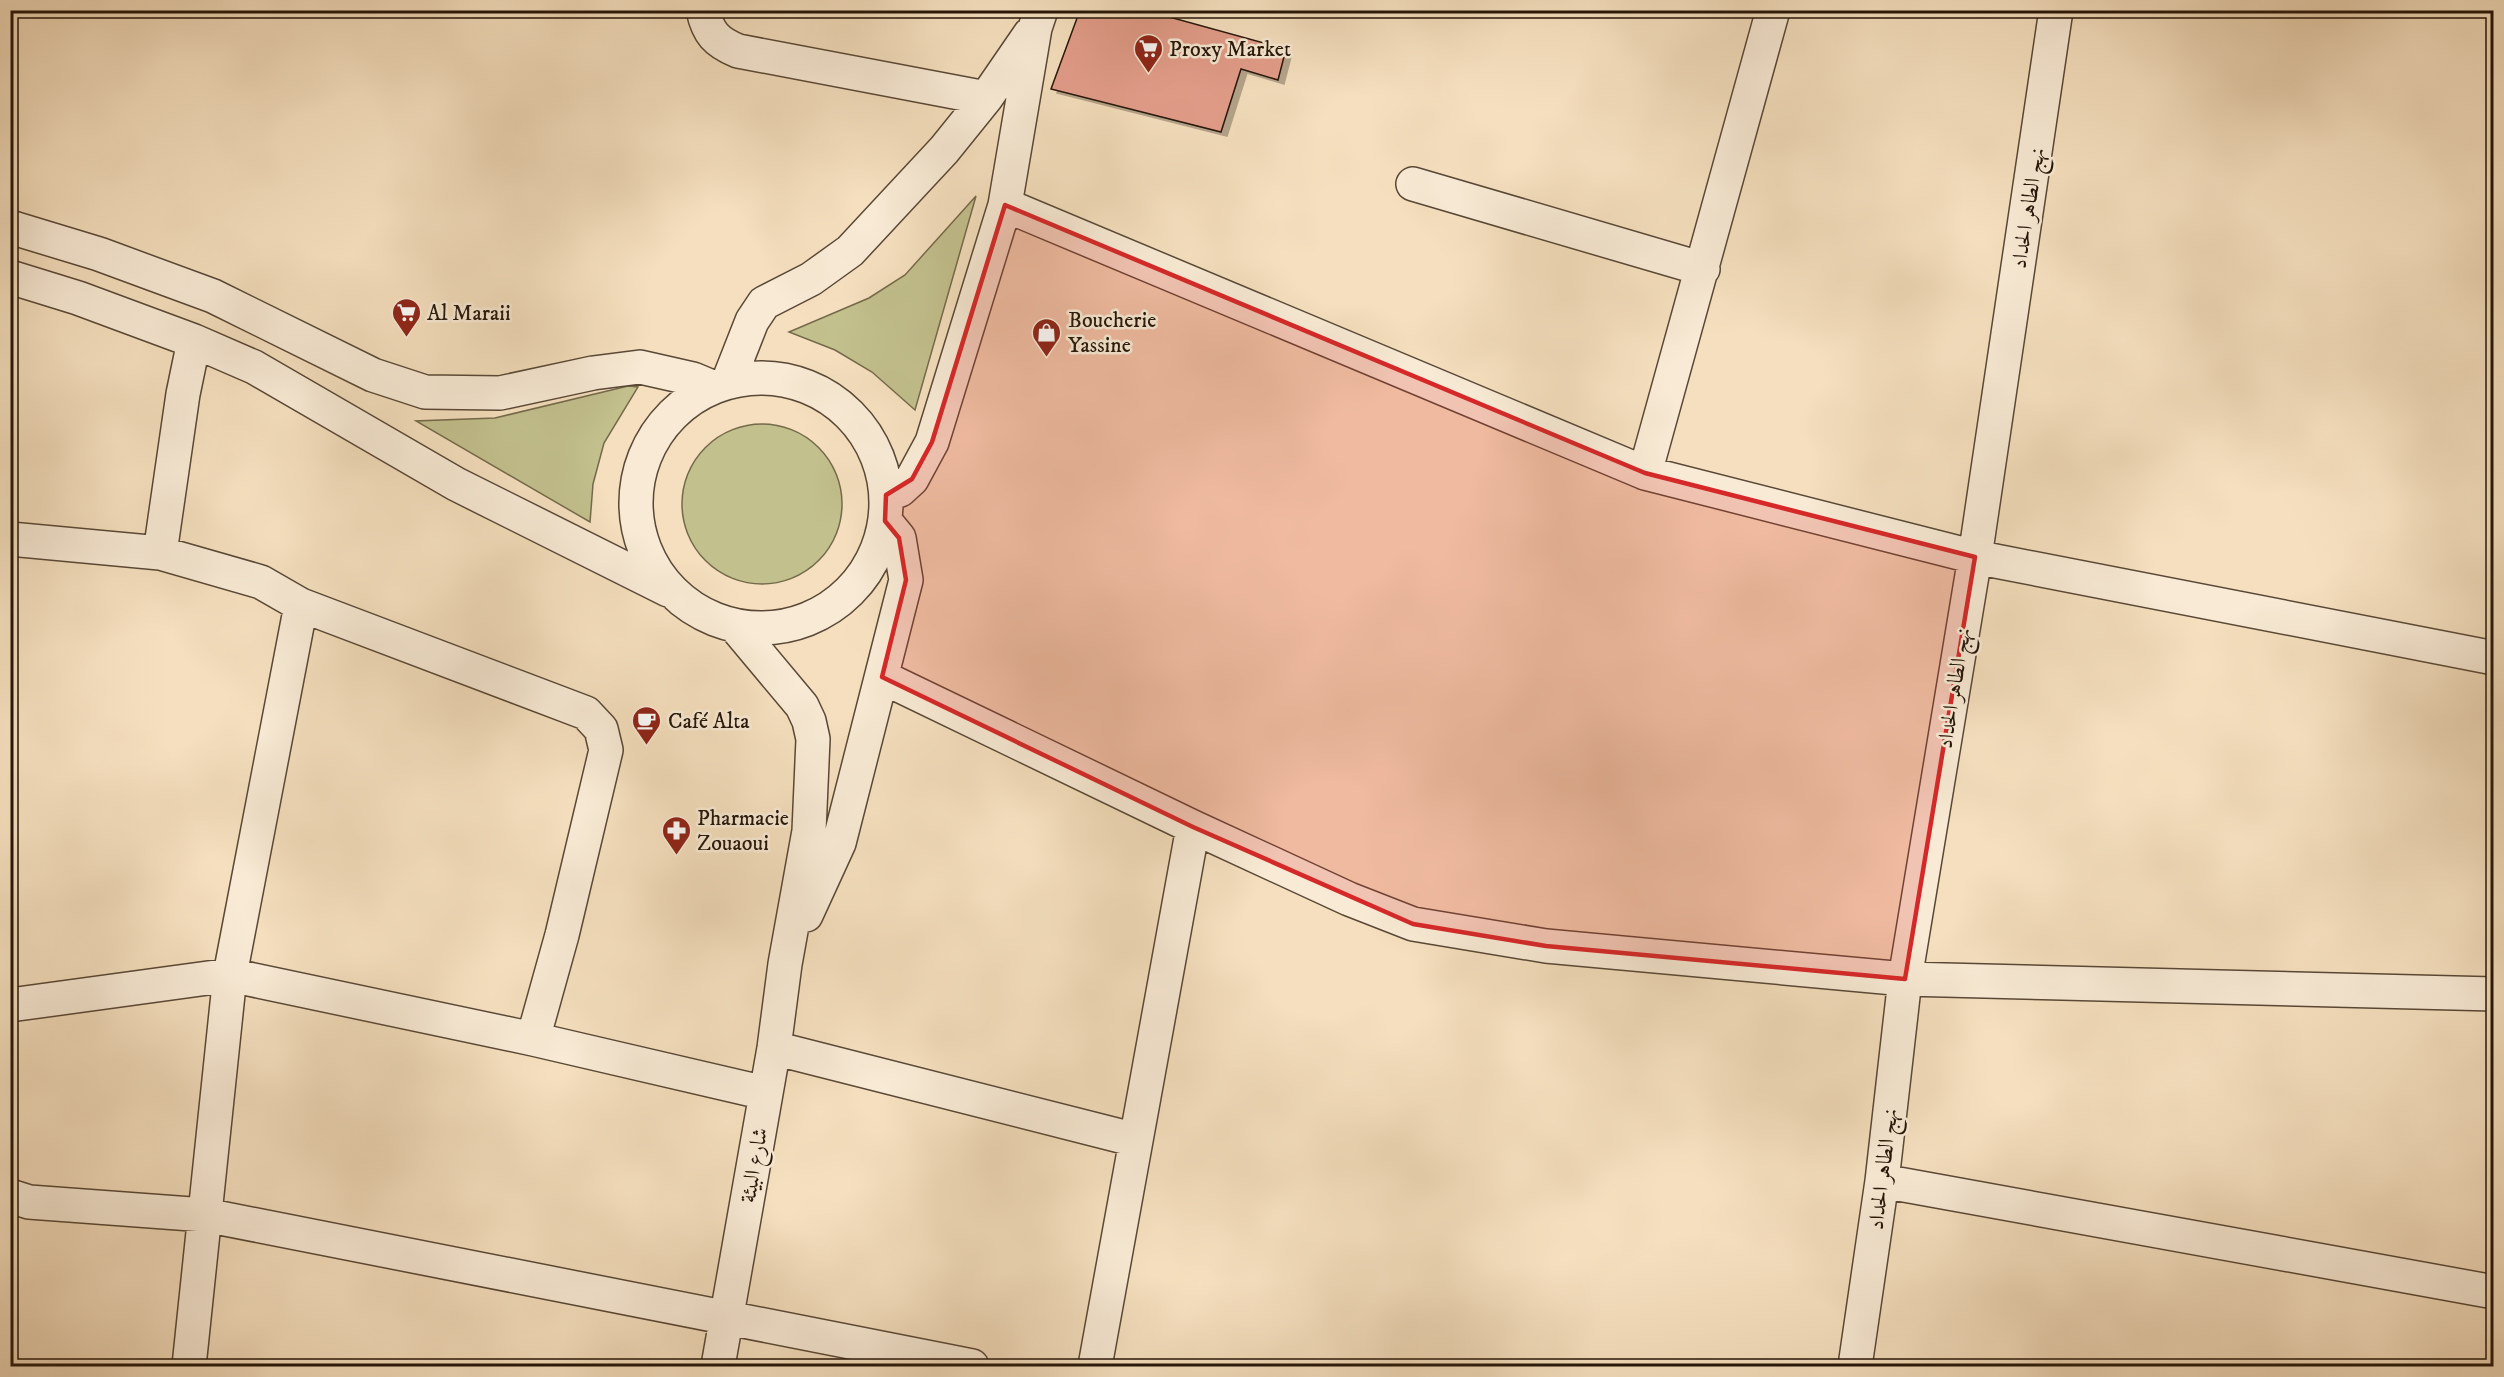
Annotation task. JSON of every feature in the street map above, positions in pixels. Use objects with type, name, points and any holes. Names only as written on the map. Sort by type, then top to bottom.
[{"type":"street","points":[[703,10],[708,29],[720,43],[738,51],[986,98]]},
{"type":"street","points":[[1645,473],[1773,10]]},
{"type":"street","name":"نهج الطاهر الحداد","points":[[1855,1366],[1882,1181],[1905,979],[1975,557],[2056,10]]},
{"type":"street","points":[[720,384],[752,321],[764,303],[811,279],[850,251],[944,150],[986,98],[1038,19]]},
{"type":"street","points":[[10,277],[78,298],[194,341],[254,367],[456,484],[670,591],[704,615],[735,627],[767,629],[788,625],[828,609],[855,585],[874,556],[886,508],[912,479],[932,442],[1005,205],[1038,19]]},
{"type":"street","points":[[1413,184],[1703,268]]},
{"type":"street","points":[[1005,205],[1645,473],[1975,557],[2493,658]]},
{"type":"street","points":[[10,226],[99,254],[213,296],[373,375],[426,392],[500,393],[593,373],[640,367],[720,384]]},
{"type":"street","points":[[160,553],[183,394],[194,341]]},
{"type":"street","points":[[670,591],[647,558],[644,548],[636,518],[637,478],[652,440],[677,409],[720,384],[759,377],[791,381],[820,393],[838,405],[867,435],[880,464],[886,508],[898,538],[906,580],[839,843],[785,964]]},
{"type":"street","points":[[10,539],[160,553],[261,582],[301,605],[586,713],[601,729],[606,750],[562,935],[533,1040]]},
{"type":"street","points":[[189,1366],[230,975],[301,605]]},
{"type":"street","points":[[735,627],[802,706],[810,721],[813,739],[809,831],[785,964]]},
{"type":"street","points":[[882,677],[1193,827],[1349,899],[1413,924],[1546,946],[1905,979],[2493,994]]},
{"type":"street","points":[[1095,1366],[1193,827]]},
{"type":"street","name":"شارع البيئة","points":[[718,1366],[774,1048],[785,964]]},
{"type":"street","points":[[10,1005],[230,975],[765,1093]]},
{"type":"street","points":[[774,1048],[1136,1140]]},
{"type":"street","points":[[1882,1181],[2493,1292]]},
{"type":"street","points":[[10,1196],[29,1202],[205,1215],[972,1366]]},
{"type":"highlighted area","points":[[1005,205],[1645,473],[1975,557],[1905,979],[1546,946],[1413,924],[1193,827],[882,677],[906,580],[899,538],[885,521],[886,495],[912,479],[932,442]]},
{"type":"shaded area","points":[[976,196],[915,410],[872,372],[835,350],[789,332],[869,298],[905,275]]},
{"type":"shaded area","points":[[628,386],[638,387],[604,443],[593,484],[590,522],[416,421],[495,418]]},
{"type":"shaded area","points":[[762,424],[778,425],[793,430],[807,437],[819,447],[829,459],[836,473],[841,488],[841,520],[836,535],[829,549],[819,561],[807,571],[793,578],[778,583],[762,584],[746,583],[731,578],[717,571],[705,561],[695,549],[688,535],[683,520],[682,504],[683,488],[688,473],[695,459],[705,447],[717,437],[731,430],[746,425]]},
{"type":"building","name":"Proxy Market","points":[[1080,10],[1144,10],[1286,49],[1278,80],[1241,69],[1221,132],[1051,89]]},
{"type":"place","name":"Proxy Market","points":[[1148,74]]},
{"type":"place","name":"Al Maraii","points":[[406,338]]},
{"type":"place","name":"Boucherie Yassine","points":[[1047,358]]},
{"type":"place","name":"Café Alta","points":[[647,746]]},
{"type":"place","name":"Pharmacie Zouaoui","points":[[676,856]]}]
